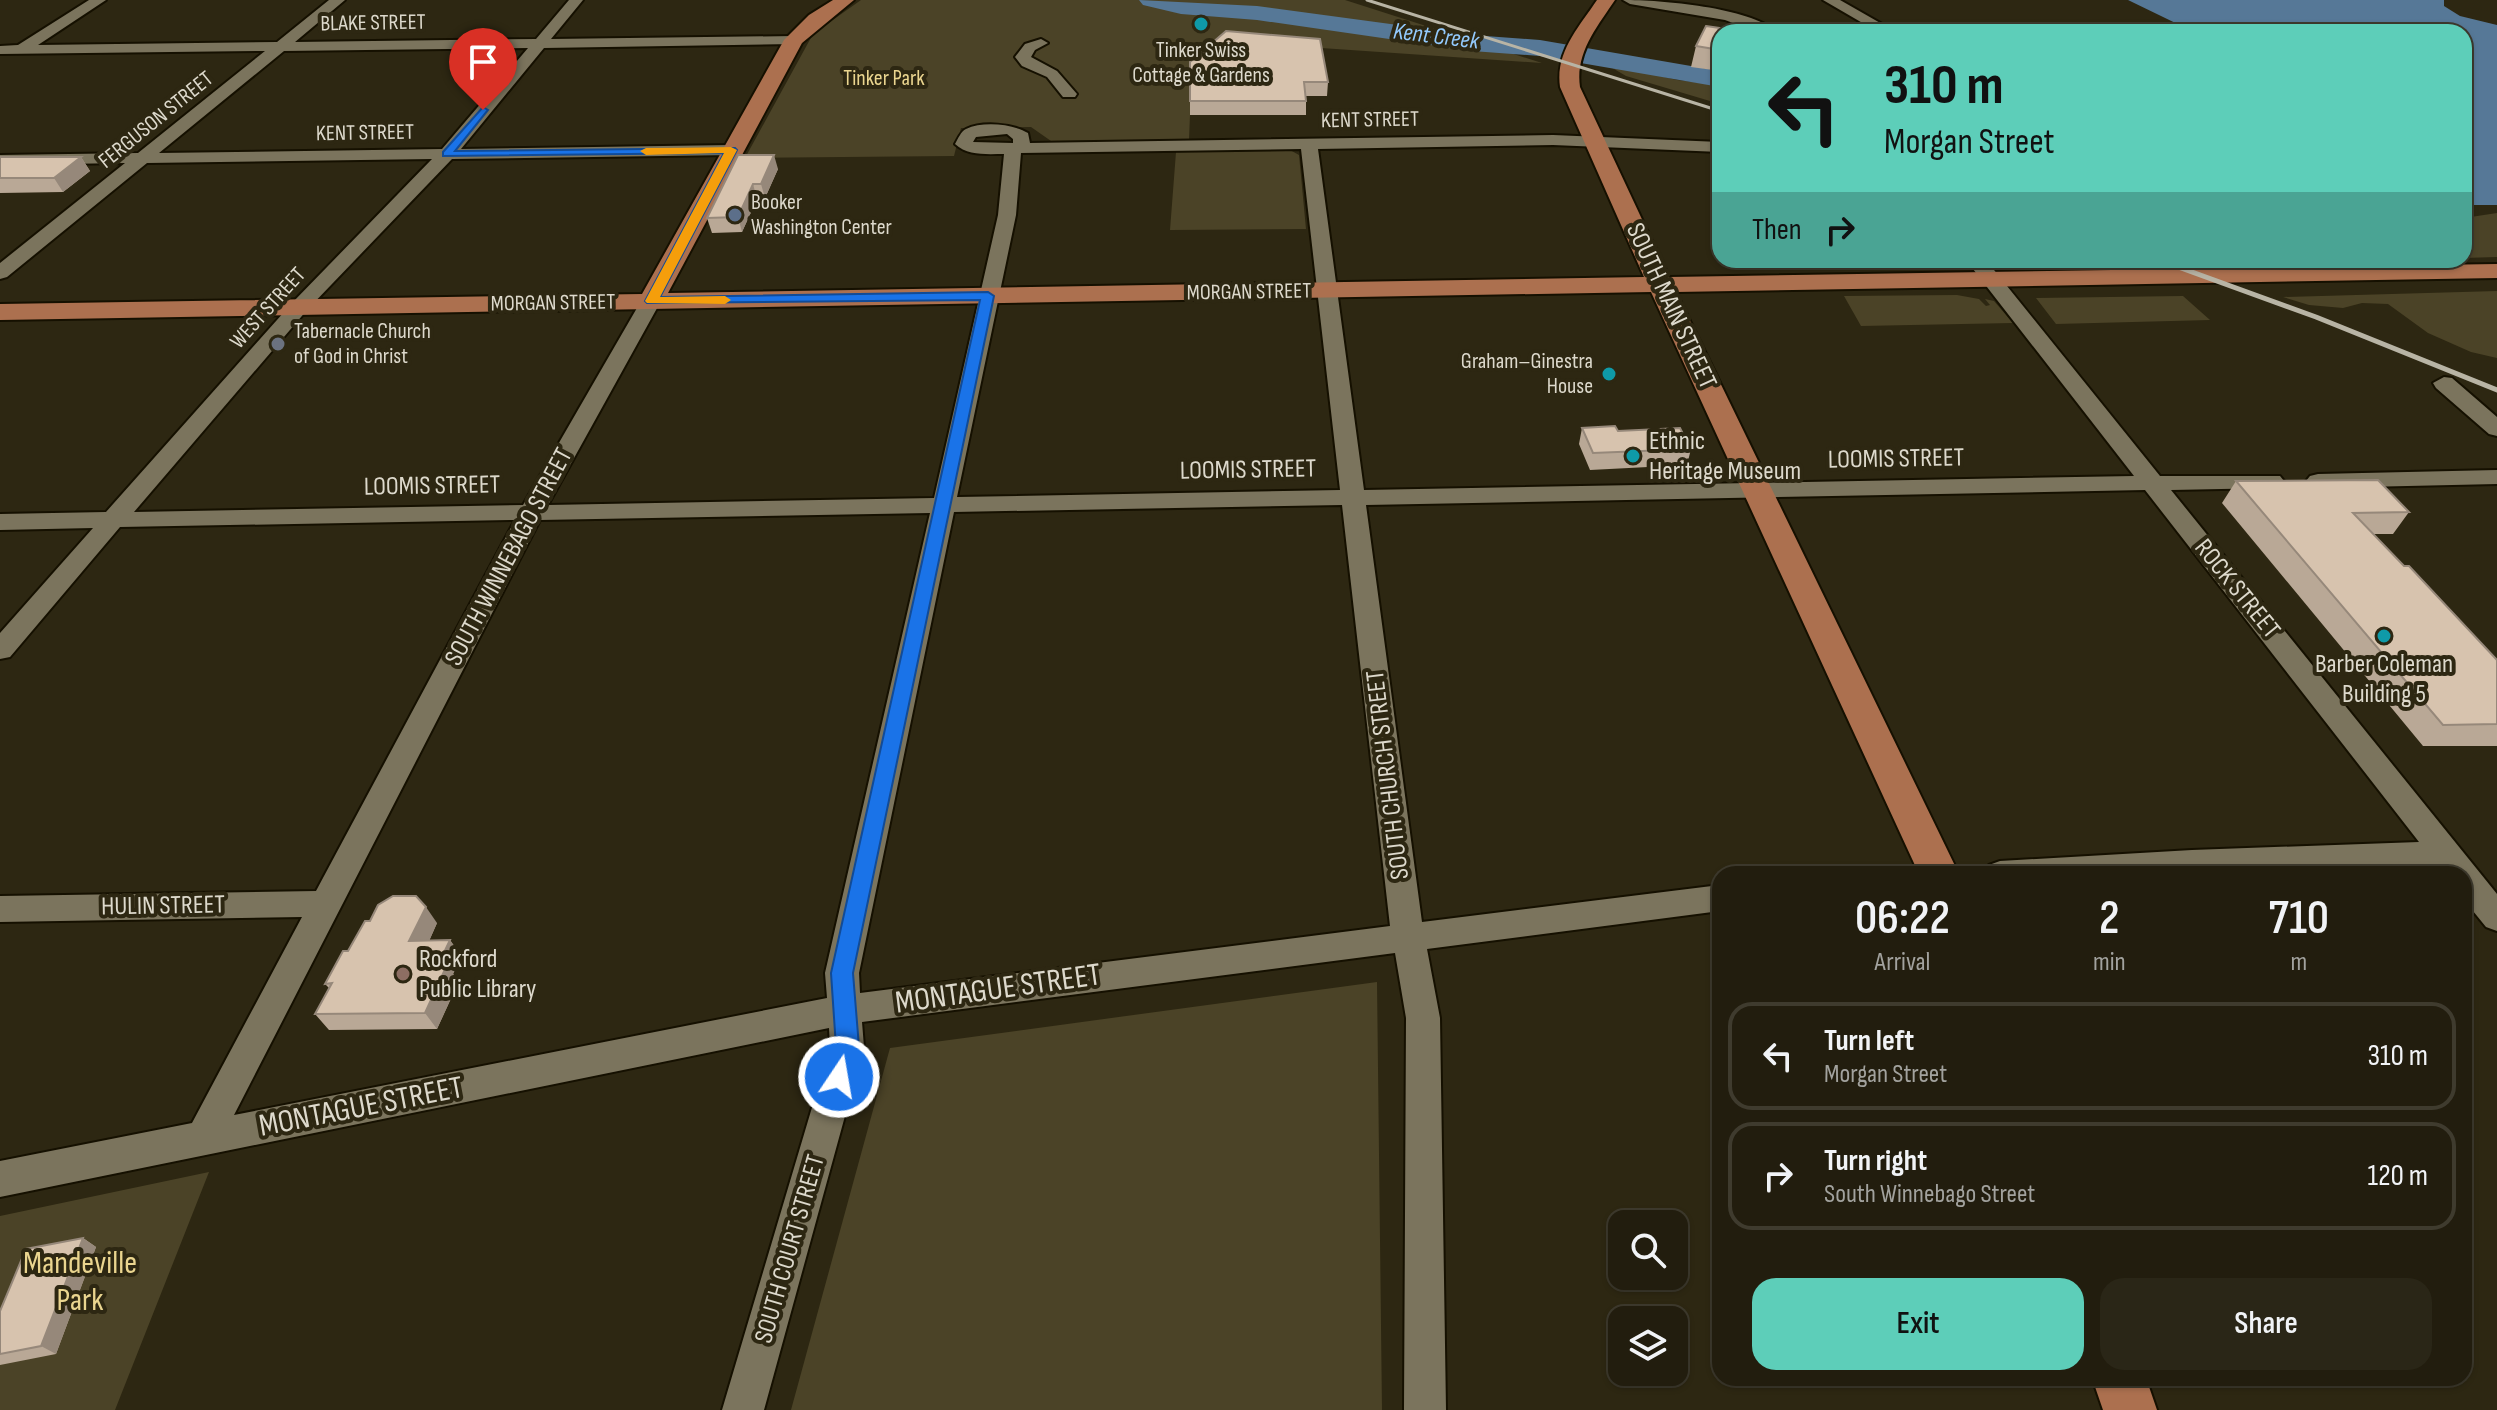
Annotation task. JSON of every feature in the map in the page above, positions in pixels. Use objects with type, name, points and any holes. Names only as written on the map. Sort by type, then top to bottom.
[{"type":"main road","name":"SOUTH WINNEBAGO STREET","points":[[651,301],[794,40],[816,19],[845,0]]},
{"type":"main road","name":"SOUTH MAIN STREET","points":[[1606,0],[1575,51],[1566,74],[1661,287],[1935,866]]},
{"type":"main road","name":"MORGAN STREET","points":[[0,312],[2497,271]]},
{"type":"main road","points":[[2122,1386],[2130,1410]]},
{"type":"street","points":[[0,63],[99,0]]},
{"type":"street","name":"FERGUSON STREET","points":[[0,273],[338,0]]},
{"type":"street","name":"WEST STREET","points":[[0,650],[300,306],[447,154],[576,0]]},
{"type":"street","points":[[1630,0],[1728,16],[1749,24]]},
{"type":"street","points":[[1728,16],[1734,0]]},
{"type":"street","points":[[1830,0],[1874,24]]},
{"type":"street","name":"BLAKE STREET","points":[[0,50],[794,40]]},
{"type":"street","points":[[1041,43],[1023,57],[1027,63],[1052,74],[1069,94]]},
{"type":"street","name":"KENT STREET","points":[[1017,147],[1594,140],[1712,147]]},
{"type":"street","name":"SOUTH CHURCH STREET","points":[[1309,143],[1408,937],[1423,1018],[1425,1410]]},
{"type":"street","name":"SOUTH COURT STREET","points":[[743,1410],[847,1047],[842,973],[1007,215],[1017,147]]},
{"type":"street","name":"KENT STREET","points":[[0,160],[731,150]]},
{"type":"street","name":"ROCK STREET","points":[[1982,268],[2458,866]]},
{"type":"street","name":"SOUTH WINNEBAGO STREET","points":[[204,1137],[532,511],[651,301]]},
{"type":"street","points":[[2444,383],[2497,429]]},
{"type":"street","name":"LOOMIS STREET","points":[[0,522],[2497,477]]},
{"type":"street","points":[[2128,866],[2448,853]]},
{"type":"street","name":"ROCK STREET","points":[[2472,885],[2497,918]]},
{"type":"street","name":"MONTAGUE STREET","points":[[0,1179],[844,1010],[1712,899]]},
{"type":"street","name":"HULIN STREET","points":[[0,909],[326,904]]},
{"type":"green space","name":"Tinker Park","points":[[861,0],[1345,0],[1542,63],[1232,42],[1190,115],[1189,140],[1051,141],[1031,127],[961,128],[954,156],[745,158],[813,34]]},
{"type":"green space","points":[[1604,63],[1677,80],[1712,84],[1712,102],[1626,76]]},
{"type":"green space","points":[[1290,150],[1299,155],[1306,229],[1170,230],[1176,152]]},
{"type":"green space","points":[[2497,213],[2497,257],[2472,258],[2472,217]]},
{"type":"green space","points":[[2497,291],[2497,358],[2471,352],[2428,333],[2388,304],[2362,303],[2343,308],[2309,305],[2283,297]]},
{"type":"green space","points":[[1957,295],[1979,299],[1986,306],[1990,305],[1985,299],[1994,301],[2013,323],[1861,326],[1844,296]]},
{"type":"green space","points":[[2183,296],[2210,320],[2056,324],[2036,298]]},
{"type":"green space","points":[[1377,982],[1382,1410],[791,1410],[890,1048]]},
{"type":"green space","name":"Mandeville Park","points":[[209,1172],[115,1410],[0,1410],[0,1216]]},
{"type":"water","points":[[2128,0],[2444,0],[2444,6],[2460,16],[2497,25],[2497,205],[2472,205],[2472,24],[2178,24]]},
{"type":"building","points":[[1706,26],[1712,27],[1712,49],[1696,46]]},
{"type":"building","points":[[1226,31],[1320,39],[1328,82],[1304,82],[1306,101],[1190,101],[1190,62]]},
{"type":"building","points":[[738,155],[774,155],[761,184],[753,184],[738,217],[707,218]]},
{"type":"building","points":[[0,157],[81,157],[54,178],[0,178]]},
{"type":"building","points":[[1615,426],[1618,431],[1680,428],[1691,449],[1593,453],[1582,428]]},
{"type":"building","points":[[2378,480],[2409,512],[2353,513],[2404,566],[2409,566],[2497,660],[2497,724],[2443,725],[2236,481]]},
{"type":"building","name":"Rockford Public Library","points":[[393,896],[416,896],[426,907],[409,941],[450,940],[438,965],[447,965],[425,1013],[315,1014],[332,983],[325,984],[343,951],[348,951],[378,905]]},
{"type":"building","points":[[83,1238],[41,1346],[0,1354],[0,1311],[26,1249]]},
{"type":"waterway","name":"Kent Creek","points":[[1151,0],[1181,7],[1257,13],[1472,43],[1540,48],[1712,78]]},
{"type":"railway","points":[[1367,0],[1712,108]]},
{"type":"railway","points":[[2181,268],[2316,317],[2497,390]]},
{"type":"slow traffic","points":[[646,151],[731,150],[651,301],[725,300]]},
{"type":"place","name":"Tinker Swiss Cottage & Gardens","points":[[1201,24]]},
{"type":"place","name":"Booker Washington Center","points":[[735,215]]},
{"type":"place","name":"Tabernacle Church of God in Christ","points":[[278,344]]},
{"type":"place","name":"Graham–Ginestra House","points":[[1609,374]]},
{"type":"place","name":"Ethnic Heritage Museum","points":[[1633,456]]},
{"type":"place","name":"Barber Coleman Building 5","points":[[2384,636]]},
{"type":"place","name":"Rockford Public Library","points":[[403,974]]},
{"type":"route","points":[[483,110],[447,154],[731,150],[651,301],[988,296],[842,973],[847,1047],[839,1077]]}]
